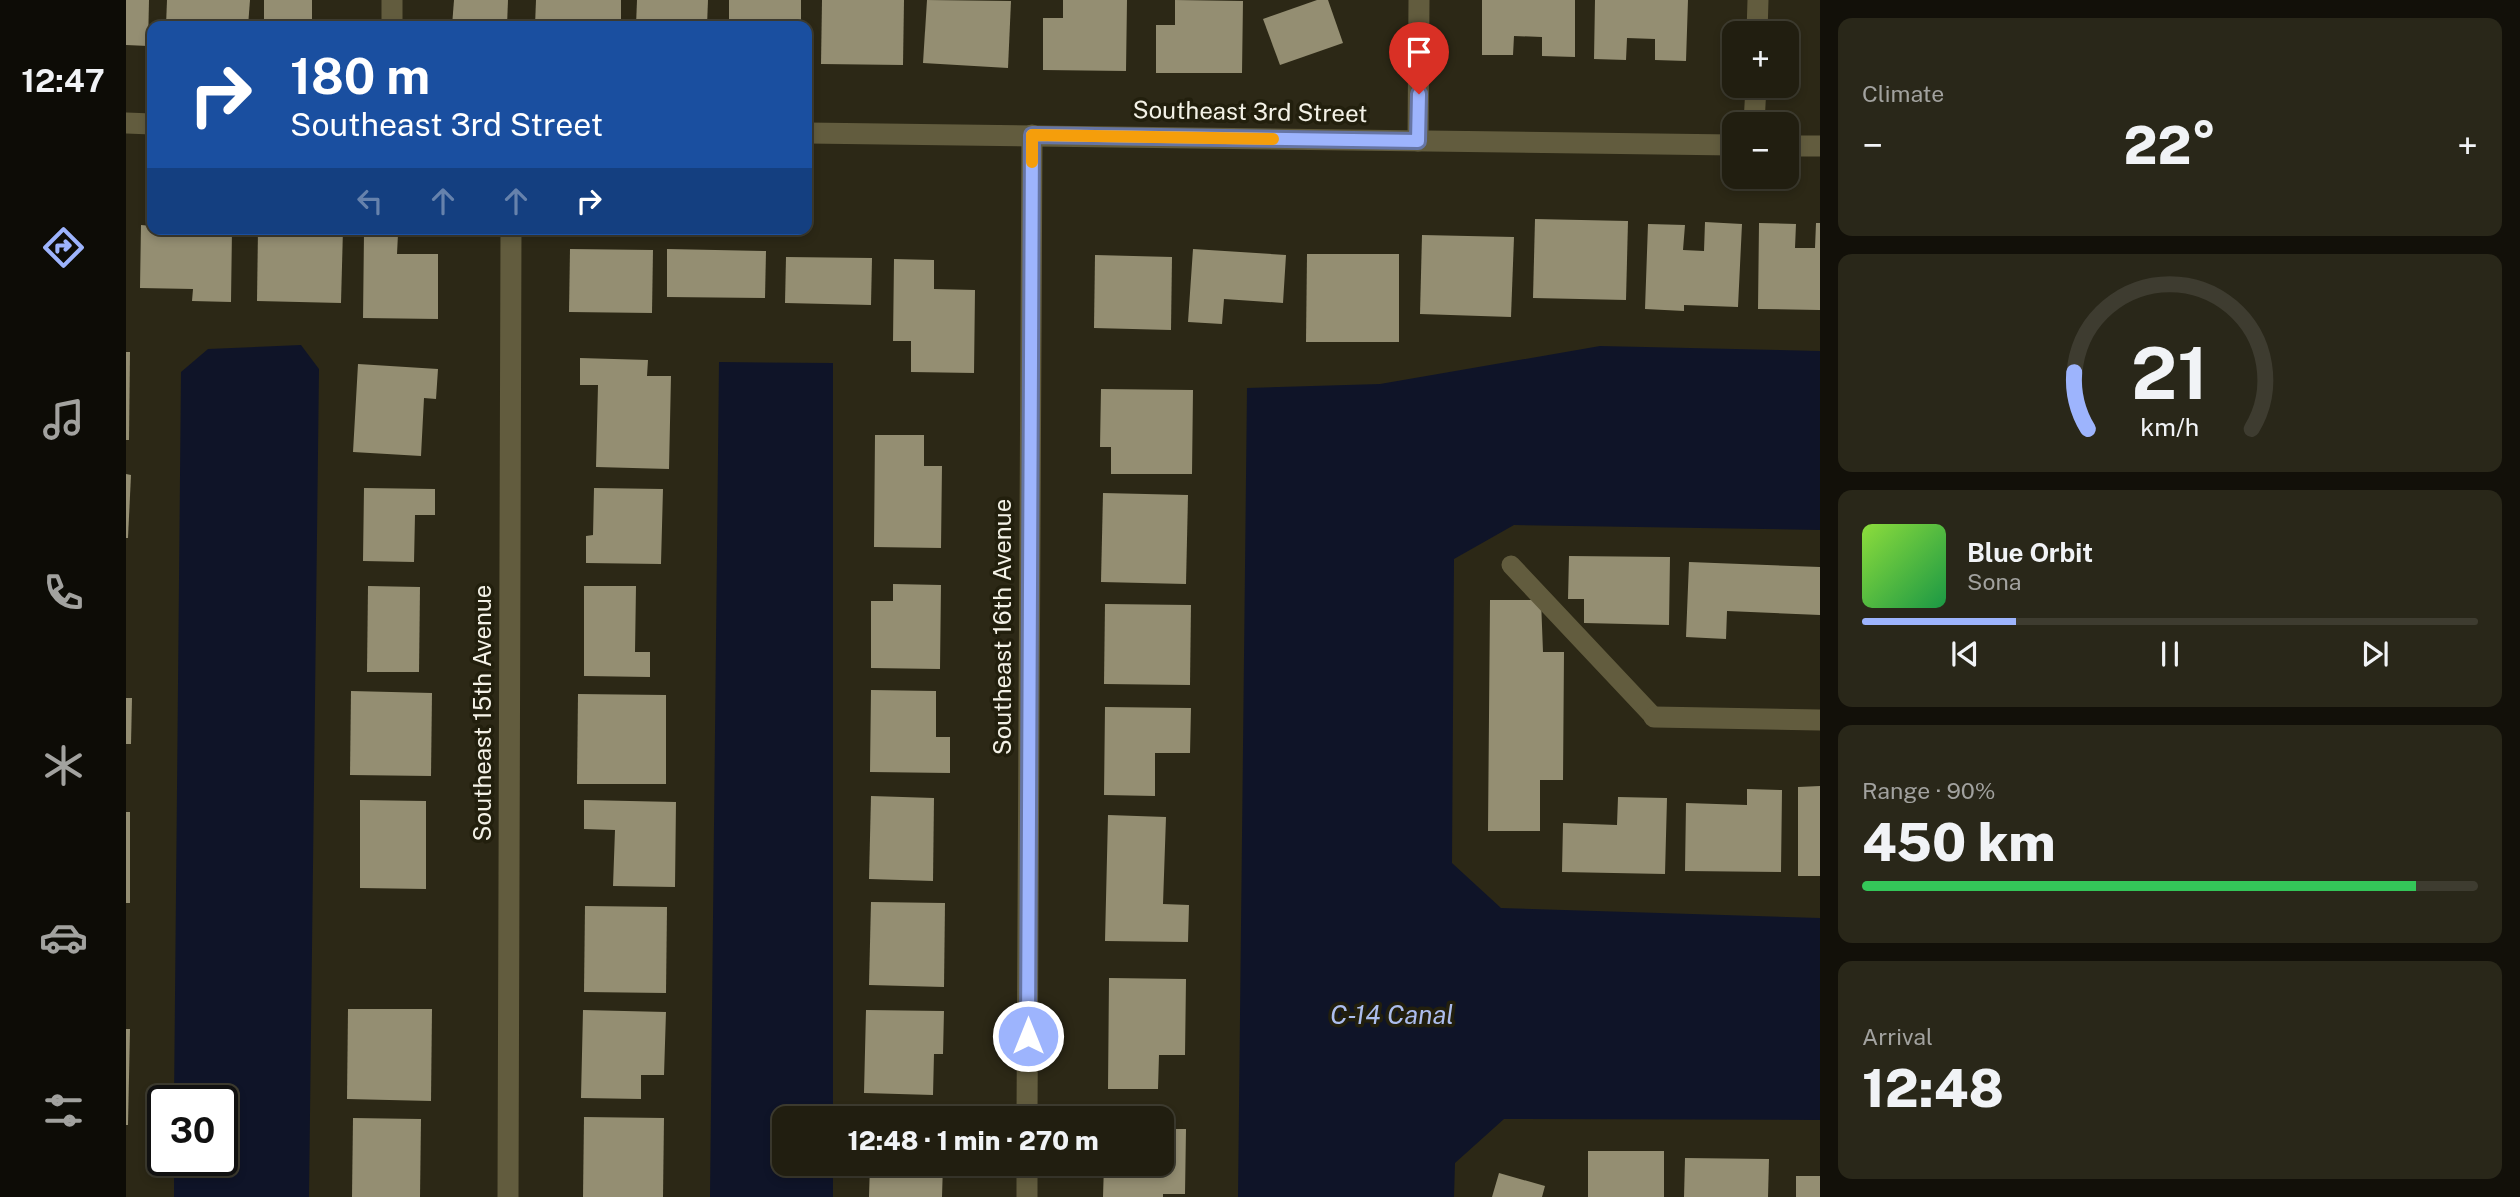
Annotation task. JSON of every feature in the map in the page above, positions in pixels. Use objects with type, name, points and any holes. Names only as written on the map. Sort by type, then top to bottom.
[{"type":"street","points":[[392,0],[392,21]]},
{"type":"street","points":[[1418,141],[1419,0]]},
{"type":"street","points":[[1758,21],[1759,0]]},
{"type":"street","points":[[126,123],[147,124]]},
{"type":"street","name":"Southeast 3rd Street","points":[[812,133],[1722,145]]},
{"type":"street","name":"Southeast 16th Avenue","points":[[1027,1106],[1032,135]]},
{"type":"street","points":[[1799,146],[1820,146]]},
{"type":"street","name":"Southeast 15th Avenue","points":[[508,1197],[511,235]]},
{"type":"street","points":[[1654,717],[1820,720]]},
{"type":"street","points":[[1027,1176],[1027,1197]]},
{"type":"lane","points":[[1511,565],[1654,717]]},
{"type":"water","points":[[301,345],[319,369],[309,1197],[174,1197],[174,1176],[238,1176],[238,1085],[174,1085],[181,372],[208,349]]},
{"type":"water","name":"C-14 Canal","points":[[1600,346],[1820,351],[1820,530],[1514,525],[1454,559],[1452,863],[1501,908],[1820,918],[1820,1120],[1504,1119],[1455,1163],[1454,1197],[1238,1197],[1247,388],[1380,384]]},
{"type":"water","points":[[719,362],[833,363],[833,1106],[772,1106],[772,1176],[833,1176],[833,1197],[710,1197]]},
{"type":"building","points":[[126,0],[149,0],[147,46],[126,45]]},
{"type":"building","points":[[167,0],[250,0],[248,21],[166,21]]},
{"type":"building","points":[[264,0],[312,0],[312,20],[333,20],[333,21],[264,21]]},
{"type":"building","points":[[454,0],[508,0],[507,21],[452,21]]},
{"type":"building","points":[[536,0],[621,0],[621,21],[535,21]]},
{"type":"building","points":[[637,0],[708,0],[707,21],[636,21]]},
{"type":"building","points":[[729,0],[801,0],[801,21],[729,21]]},
{"type":"building","points":[[822,0],[904,0],[903,65],[821,64]]},
{"type":"building","points":[[927,0],[1011,1],[1008,68],[923,63]]},
{"type":"building","points":[[1063,0],[1127,0],[1126,71],[1043,70],[1043,18],[1063,18]]},
{"type":"building","points":[[1175,0],[1243,1],[1242,73],[1156,73],[1156,25],[1175,25]]},
{"type":"building","points":[[1317,0],[1328,0],[1343,43],[1280,65],[1263,19]]},
{"type":"building","points":[[1482,0],[1575,0],[1575,57],[1542,56],[1542,37],[1514,36],[1513,55],[1482,55]]},
{"type":"building","points":[[1595,0],[1688,0],[1686,61],[1655,60],[1655,39],[1627,38],[1626,60],[1594,59]]},
{"type":"building","points":[[1535,219],[1628,221],[1626,300],[1533,298]]},
{"type":"building","points":[[1705,222],[1742,224],[1738,307],[1684,305],[1684,311],[1645,309],[1648,224],[1685,225],[1683,250],[1704,251]]},
{"type":"building","points":[[1759,223],[1796,224],[1795,248],[1815,248],[1816,223],[1820,223],[1820,310],[1758,309]]},
{"type":"building","points":[[141,225],[147,226],[147,235],[232,235],[231,302],[192,301],[193,289],[140,288]]},
{"type":"building","points":[[258,235],[343,235],[341,303],[257,301]]},
{"type":"building","points":[[364,235],[398,235],[397,254],[438,254],[438,319],[363,318]]},
{"type":"building","points":[[1422,235],[1514,237],[1511,317],[1420,314]]},
{"type":"building","points":[[570,249],[653,250],[652,313],[569,312]]},
{"type":"building","points":[[667,249],[766,251],[765,298],[667,297]]},
{"type":"building","points":[[1193,249],[1286,255],[1283,303],[1224,299],[1222,324],[1188,322]]},
{"type":"building","points":[[1307,254],[1399,254],[1399,342],[1306,342]]},
{"type":"building","points":[[1095,255],[1172,257],[1171,330],[1094,328]]},
{"type":"building","points":[[786,257],[872,258],[871,305],[785,303]]},
{"type":"building","points":[[894,259],[934,260],[934,289],[975,290],[974,373],[911,372],[911,341],[893,341]]},
{"type":"building","points":[[126,352],[130,352],[129,440],[126,440]]},
{"type":"building","points":[[580,358],[648,360],[647,376],[671,376],[669,469],[596,467],[598,385],[580,385]]},
{"type":"building","points":[[358,364],[438,369],[436,399],[424,398],[421,456],[353,452]]},
{"type":"building","points":[[1101,389],[1193,390],[1192,474],[1111,474],[1111,447],[1100,447]]},
{"type":"building","points":[[875,435],[924,435],[924,466],[942,466],[941,548],[874,547]]},
{"type":"building","points":[[126,474],[131,475],[128,538],[126,538]]},
{"type":"building","points":[[364,488],[435,489],[435,515],[415,515],[414,562],[363,561]]},
{"type":"building","points":[[594,488],[663,489],[661,564],[586,563],[586,536],[593,535]]},
{"type":"building","points":[[1103,493],[1188,495],[1186,584],[1101,582]]},
{"type":"building","points":[[1569,556],[1670,557],[1669,625],[1584,623],[1584,599],[1568,599]]},
{"type":"building","points":[[1689,562],[1820,567],[1820,615],[1727,611],[1726,639],[1686,637]]},
{"type":"building","points":[[893,584],[941,585],[940,669],[871,668],[871,601],[893,601]]},
{"type":"building","points":[[368,586],[420,587],[419,672],[367,672]]},
{"type":"building","points":[[584,586],[636,586],[635,652],[650,652],[650,677],[584,676]]},
{"type":"building","points":[[1490,600],[1541,600],[1543,652],[1564,652],[1563,780],[1540,780],[1540,831],[1488,831]]},
{"type":"building","points":[[1105,604],[1191,605],[1190,685],[1104,684]]},
{"type":"building","points":[[871,690],[936,691],[936,737],[950,737],[950,773],[870,772]]},
{"type":"building","points":[[351,691],[432,693],[431,776],[350,775]]},
{"type":"building","points":[[578,694],[666,695],[666,784],[577,784]]},
{"type":"building","points":[[126,698],[132,698],[131,744],[126,744]]},
{"type":"building","points":[[1105,707],[1191,708],[1190,753],[1155,753],[1155,796],[1104,795]]},
{"type":"building","points":[[1820,786],[1820,876],[1798,876],[1798,787]]},
{"type":"building","points":[[1747,789],[1782,790],[1781,872],[1685,871],[1686,803],[1747,805]]},
{"type":"building","points":[[871,796],[934,798],[933,881],[869,879]]},
{"type":"building","points":[[1618,797],[1667,798],[1665,874],[1562,872],[1563,823],[1617,825]]},
{"type":"building","points":[[360,800],[426,801],[426,889],[360,888]]},
{"type":"building","points":[[584,800],[676,802],[675,887],[613,886],[615,830],[584,829]]},
{"type":"building","points":[[126,812],[130,812],[130,903],[126,903]]},
{"type":"building","points":[[1108,815],[1166,817],[1163,904],[1189,905],[1188,942],[1105,941]]},
{"type":"building","points":[[871,902],[945,903],[944,987],[869,985]]},
{"type":"building","points":[[585,906],[667,907],[666,993],[584,992]]},
{"type":"building","points":[[1109,978],[1186,979],[1185,1055],[1159,1055],[1158,1089],[1108,1089]]},
{"type":"building","points":[[348,1009],[432,1009],[431,1101],[347,1099]]},
{"type":"building","points":[[583,1010],[666,1012],[664,1075],[641,1075],[641,1099],[581,1098]]},
{"type":"building","points":[[866,1010],[944,1011],[943,1054],[934,1054],[933,1095],[864,1093]]},
{"type":"building","points":[[126,1029],[130,1029],[128,1125],[126,1125]]},
{"type":"building","points":[[584,1117],[664,1118],[663,1197],[583,1197]]},
{"type":"building","points":[[353,1118],[421,1119],[420,1197],[352,1197]]},
{"type":"building","points":[[1174,1129],[1186,1129],[1185,1194],[1163,1194],[1163,1197],[1103,1197],[1104,1176],[1174,1176]]},
{"type":"building","points":[[1588,1151],[1664,1151],[1664,1197],[1588,1197]]},
{"type":"building","points":[[1685,1158],[1769,1159],[1768,1197],[1684,1197]]},
{"type":"building","points":[[1499,1173],[1545,1186],[1542,1197],[1492,1197]]},
{"type":"building","points":[[870,1176],[943,1176],[942,1197],[869,1197]]},
{"type":"building","points":[[1796,1176],[1820,1176],[1820,1197],[1796,1197]]},
{"type":"slow traffic","points":[[1032,162],[1032,135],[1273,139]]},
{"type":"route","points":[[1028,1036],[1032,135],[1418,141],[1419,94]]}]
